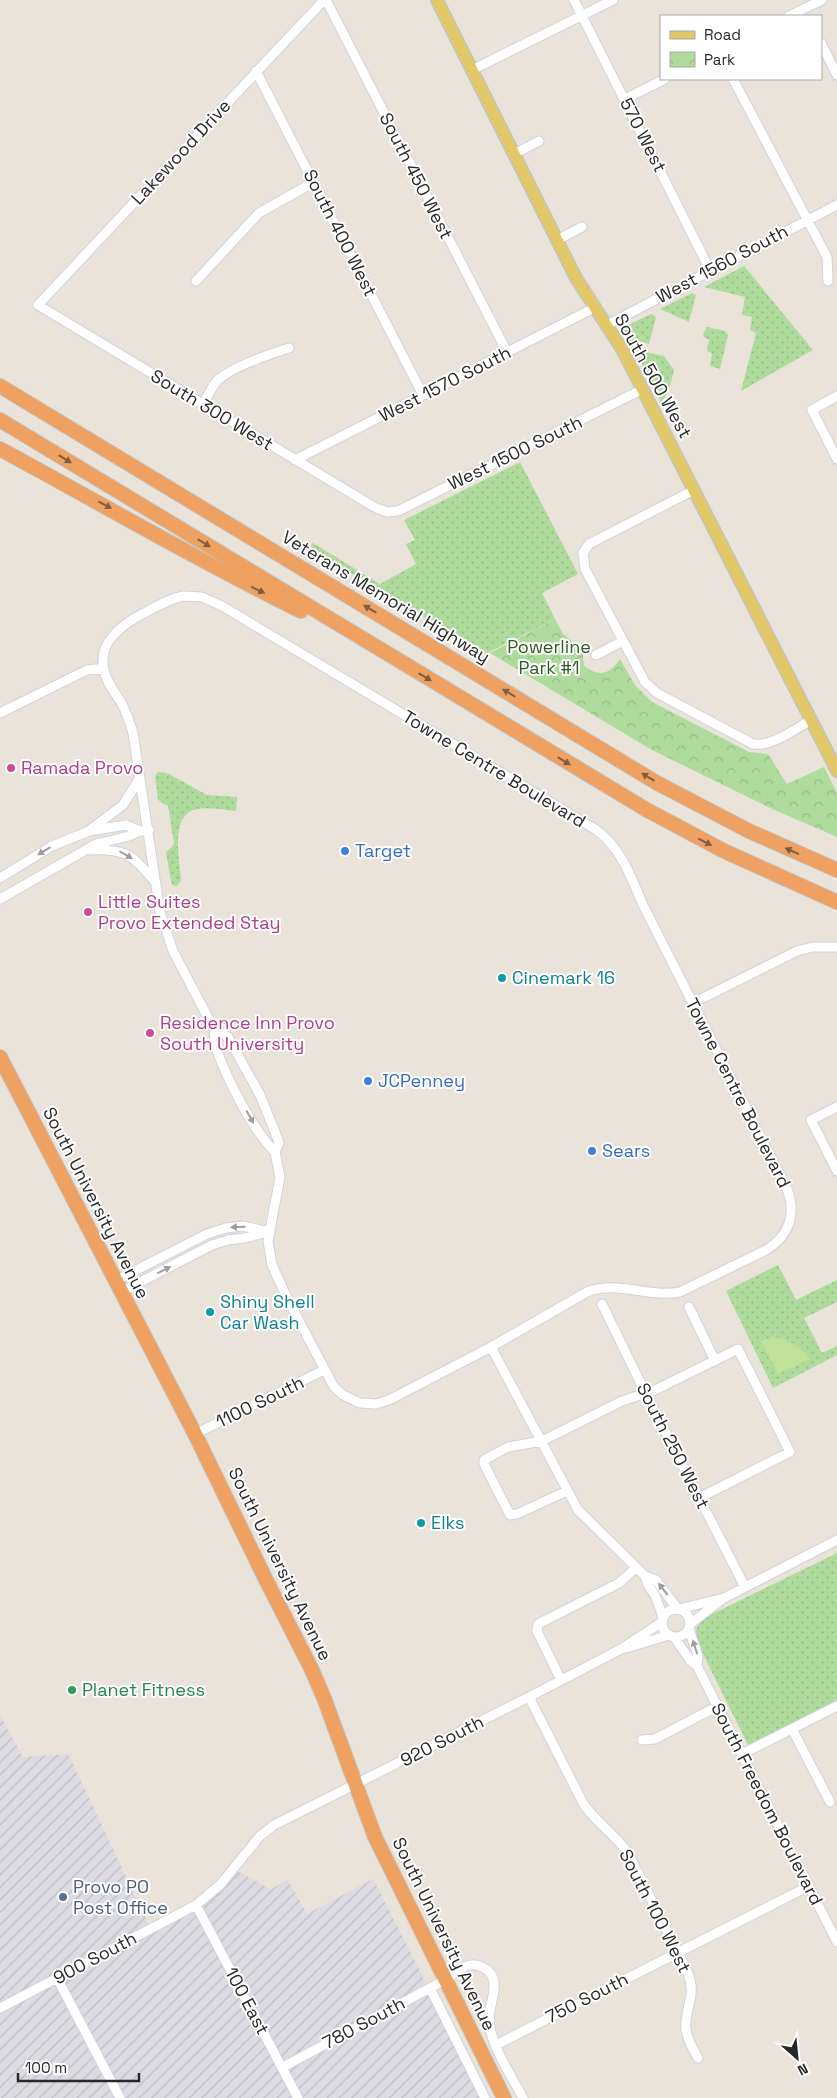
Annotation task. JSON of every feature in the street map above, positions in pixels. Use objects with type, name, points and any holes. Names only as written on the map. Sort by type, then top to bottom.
[{"type":"highway","name":"Veterans Memorial Highway","points":[[0,386],[657,782],[735,824],[837,870]]},
{"type":"highway","points":[[0,420],[672,824],[759,868],[837,902]]},
{"type":"highway","points":[[0,450],[108,507],[233,577],[384,651]]},
{"type":"highway","name":"South University Avenue","points":[[0,1057],[196,1434],[266,1580],[311,1668],[327,1704],[375,1837],[504,2098]]},
{"type":"main road","name":"South 500 West","points":[[437,0],[557,240],[581,286],[607,325],[643,389],[837,771]]},
{"type":"street","name":"Lakewood Drive","points":[[38,305],[256,71],[325,0]]},
{"type":"street","name":"South 450 West","points":[[325,0],[507,352]]},
{"type":"street","name":"570 West","points":[[574,0],[710,270]]},
{"type":"street","points":[[472,70],[613,0]]},
{"type":"street","points":[[805,13],[822,0]]},
{"type":"street","points":[[822,45],[837,75]]},
{"type":"street","name":"South 400 West","points":[[256,71],[422,395]]},
{"type":"street","points":[[625,99],[663,80]]},
{"type":"street","points":[[734,80],[827,257],[828,281]]},
{"type":"street","points":[[514,154],[539,141]]},
{"type":"street","points":[[196,281],[259,213],[314,182]]},
{"type":"street","name":"West 1560 South","points":[[607,325],[837,205]]},
{"type":"street","points":[[557,240],[582,227]]},
{"type":"street","name":"South 300 West","points":[[38,305],[295,460],[376,508],[387,512]]},
{"type":"street","name":"West 1570 South","points":[[295,460],[594,308]]},
{"type":"street","points":[[203,405],[212,388],[222,377],[262,357],[289,348]]},
{"type":"street","name":"West 1500 South","points":[[387,512],[398,511],[643,389]]},
{"type":"street","points":[[837,396],[812,410],[837,459]]},
{"type":"street","points":[[694,490],[593,542],[583,553],[585,568],[641,676],[657,692],[748,742],[759,745],[765,744],[811,720]]},
{"type":"street","name":"Towne Centre Boulevard","points":[[183,596],[197,596],[211,600],[595,829],[610,840],[622,860],[787,1190],[792,1212],[790,1223],[786,1232],[777,1243],[686,1290],[669,1294],[619,1288],[597,1288],[396,1398],[376,1404],[360,1403],[342,1395],[334,1387],[324,1370],[274,1272],[270,1254],[270,1232],[280,1185],[279,1164],[275,1152],[279,1143],[260,1095],[228,1037],[214,1029],[168,939],[160,912],[157,884],[144,830],[140,778],[133,733],[128,718],[112,691],[104,668],[107,645],[116,630],[126,623],[162,603],[183,596]]},
{"type":"street","points":[[596,655],[623,641]]},
{"type":"street","points":[[0,712],[87,670],[104,668]]},
{"type":"street","points":[[89,831],[123,804],[140,778]]},
{"type":"street","points":[[0,878],[52,846],[89,831],[126,825],[144,830]]},
{"type":"street","points":[[0,899],[84,850],[100,843],[129,836],[144,830]]},
{"type":"street","points":[[84,850],[119,850],[140,864],[157,884]]},
{"type":"street","points":[[693,1003],[775,960],[805,949],[837,947]]},
{"type":"street","points":[[214,1029],[216,1046],[238,1094],[261,1136],[275,1152]]},
{"type":"street","points":[[837,1107],[811,1120],[837,1172]]},
{"type":"street","points":[[118,1286],[207,1234],[226,1228],[244,1226],[270,1232]]},
{"type":"street","points":[[118,1286],[212,1245],[270,1232]]},
{"type":"street","name":"South 250 West","points":[[602,1304],[745,1587]]},
{"type":"street","points":[[689,1307],[715,1361]]},
{"type":"street","points":[[491,1347],[578,1510],[636,1568],[645,1576],[656,1580],[678,1608],[686,1612],[689,1626]]},
{"type":"street","points":[[567,1491],[512,1516],[484,1464],[487,1458],[508,1447],[542,1442],[622,1401],[646,1394],[738,1349],[790,1452],[699,1498]]},
{"type":"street","name":"1100 South","points":[[196,1434],[324,1370]]},
{"type":"street","points":[[621,1649],[671,1636],[683,1635],[689,1626],[724,1598],[837,1540]]},
{"type":"street","points":[[561,1680],[537,1631],[538,1624],[619,1583],[636,1568]]},
{"type":"street","points":[[645,1576],[648,1585],[655,1595],[663,1628],[671,1636]]},
{"type":"street","points":[[621,1649],[662,1620],[671,1609],[724,1598]]},
{"type":"street","name":"South Freedom Boulevard","points":[[689,1626],[698,1656],[697,1666]]},
{"type":"street","name":"South Freedom Boulevard","points":[[671,1636],[697,1666],[837,1942]]},
{"type":"street","name":"920 South","points":[[356,1785],[621,1649]]},
{"type":"street","name":"South 100 West","points":[[529,1697],[590,1815],[616,1838],[628,1853],[678,1952],[691,1980],[692,2000],[686,2019],[686,2029],[689,2041],[698,2058]]},
{"type":"street","points":[[642,1740],[655,1740],[718,1706]]},
{"type":"street","points":[[742,1754],[837,1706]]},
{"type":"street","points":[[792,1728],[830,1802]]},
{"type":"street","name":"900 South","points":[[0,2008],[196,1905],[220,1885],[260,1836],[274,1825],[356,1785]]},
{"type":"street","name":"750 South","points":[[496,2045],[809,1886]]},
{"type":"street","name":"100 East","points":[[196,1905],[298,2098]]},
{"type":"street","name":"780 South","points":[[283,2067],[445,1980],[466,1966],[478,1965],[486,1968],[494,1984],[488,2022],[496,2045]]},
{"type":"street","points":[[58,1978],[120,2098]]},
{"type":"street","points":[[430,1988],[485,2098]]},
{"type":"street","points":[[496,2045],[524,2098]]},
{"type":"shaded area","points":[[0,1715],[23,1757],[68,1754],[151,1929],[196,1905],[233,1869],[271,1889],[288,1880],[307,1914],[373,1879],[485,2098],[0,2098]]},
{"type":"green space","points":[[744,266],[813,350],[741,391],[756,333],[750,330],[752,317],[742,315],[745,297],[704,287]]},
{"type":"green space","points":[[692,293],[696,295],[689,322],[660,309]]},
{"type":"green space","points":[[651,314],[656,317],[649,344],[639,341],[629,342],[622,328]]},
{"type":"green space","points":[[707,327],[725,331],[728,335],[720,369],[710,366],[712,353],[707,351],[709,340],[703,334]]},
{"type":"green space","points":[[641,351],[664,356],[674,370],[668,393],[661,402],[636,352]]},
{"type":"green space","points":[[520,462],[578,574],[542,593],[555,619],[485,654],[309,548],[313,543],[380,584],[416,564],[406,544],[415,540],[404,520]]},
{"type":"green space","name":"Powerline Park #1","points":[[555,619],[563,634],[582,649],[584,666],[589,670],[604,673],[612,668],[620,659],[635,685],[652,702],[749,752],[768,754],[787,784],[824,767],[837,793],[837,837],[770,808],[652,750],[490,653]]},
{"type":"green space","points":[[158,772],[167,773],[207,795],[237,797],[236,811],[211,808],[197,809],[188,813],[183,820],[179,829],[178,839],[181,881],[177,886],[172,885],[166,852],[174,843],[168,806],[158,800],[155,776]]},
{"type":"green space","points":[[778,1265],[796,1300],[837,1280],[837,1302],[804,1318],[822,1353],[837,1346],[837,1355],[773,1388],[726,1291]]},
{"type":"green space","points":[[774,1337],[794,1344],[810,1359],[778,1374],[761,1341]]},
{"type":"green space","points":[[837,1553],[837,1700],[748,1745],[698,1644],[696,1632],[698,1626],[706,1617]]},
{"type":"place","name":"Ramada Provo","points":[[11,768]]},
{"type":"place","name":"Target","points":[[345,851]]},
{"type":"place","name":"Little Suites Provo Extended Stay","points":[[88,912]]},
{"type":"place","name":"Cinemark 16","points":[[502,978]]},
{"type":"place","name":"Residence Inn Provo South University","points":[[150,1033]]},
{"type":"place","name":"JCPenney","points":[[368,1081]]},
{"type":"place","name":"Sears","points":[[592,1151]]},
{"type":"place","name":"Shiny Shell Car Wash","points":[[210,1312]]},
{"type":"place","name":"Elks","points":[[421,1523]]},
{"type":"place","name":"Planet Fitness","points":[[72,1690]]},
{"type":"place","name":"Provo PO Post Office","points":[[63,1897]]}]
